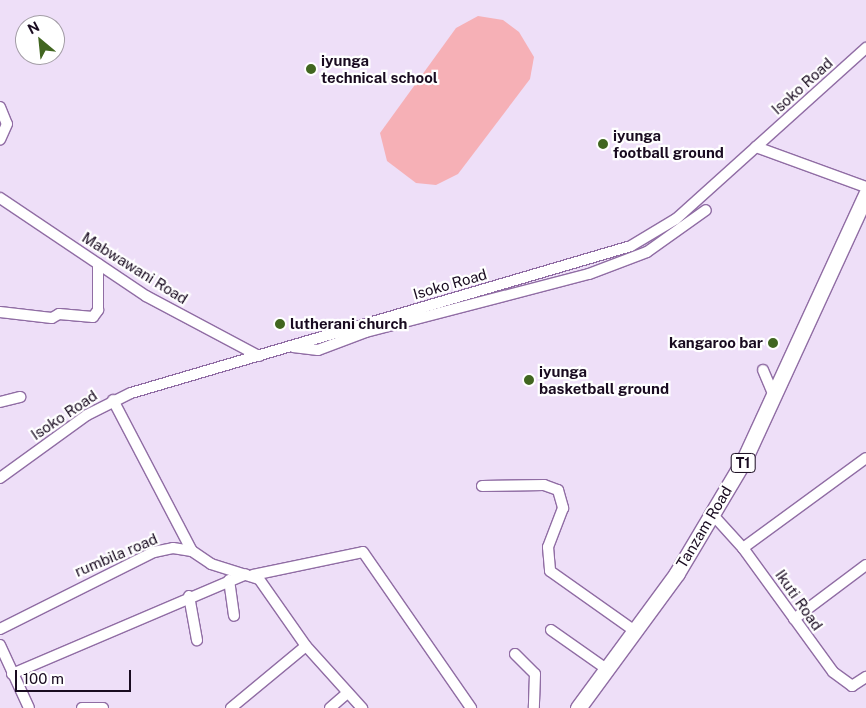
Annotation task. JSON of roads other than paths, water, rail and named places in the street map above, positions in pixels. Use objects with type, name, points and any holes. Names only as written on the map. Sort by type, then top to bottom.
[{"type":"highway","name":"Tanzam Road","points":[[578,708],[636,632],[713,515],[776,398],[866,194]]},
{"type":"street","name":"Isoko Road","points":[[0,478],[113,400],[631,246],[665,228],[866,48]]},
{"type":"street","points":[[0,108],[7,124],[0,140]]},
{"type":"street","points":[[756,147],[866,187]]},
{"type":"street","name":"Mabwawani Road","points":[[0,198],[167,308],[259,356]]},
{"type":"street","points":[[293,347],[312,352],[366,332],[596,272],[647,252],[706,210]]},
{"type":"street","points":[[0,312],[52,318],[59,314],[93,317],[98,310],[98,264]]},
{"type":"street","points":[[763,370],[776,398]]},
{"type":"street","points":[[0,402],[20,398]]},
{"type":"street","points":[[113,400],[192,551]]},
{"type":"street","points":[[743,548],[866,458]]},
{"type":"street","points":[[482,486],[544,485],[558,490],[563,508],[548,547],[550,571],[636,632]]},
{"type":"street","name":"Ikuti Road","points":[[713,515],[743,548],[839,678],[852,686],[866,677]]},
{"type":"street","name":"rumbila road","points":[[0,629],[154,552],[173,548],[192,551],[211,564],[250,574],[277,599],[306,646],[362,708]]},
{"type":"street","points":[[12,674],[229,580],[250,574],[363,552],[381,572],[430,653],[471,708]]},
{"type":"street","points":[[794,619],[866,565]]},
{"type":"street","points":[[229,580],[234,616]]},
{"type":"street","points":[[189,596],[197,640]]},
{"type":"street","points":[[551,630],[608,670]]},
{"type":"street","points":[[0,645],[29,708]]},
{"type":"street","points":[[231,708],[306,646]]},
{"type":"street","points":[[515,654],[535,674],[534,708]]},
{"type":"street","points":[[330,708],[347,693]]},
{"type":"street","points":[[82,708],[103,708]]},
{"type":"place","name":"iyunga technical school","points":[[311,69]]},
{"type":"place","name":"iyunga football ground","points":[[603,144]]},
{"type":"place","name":"lutherani church","points":[[280,324]]},
{"type":"place","name":"kangaroo bar","points":[[773,343]]},
{"type":"place","name":"iyunga basketball ground","points":[[529,380]]}]
